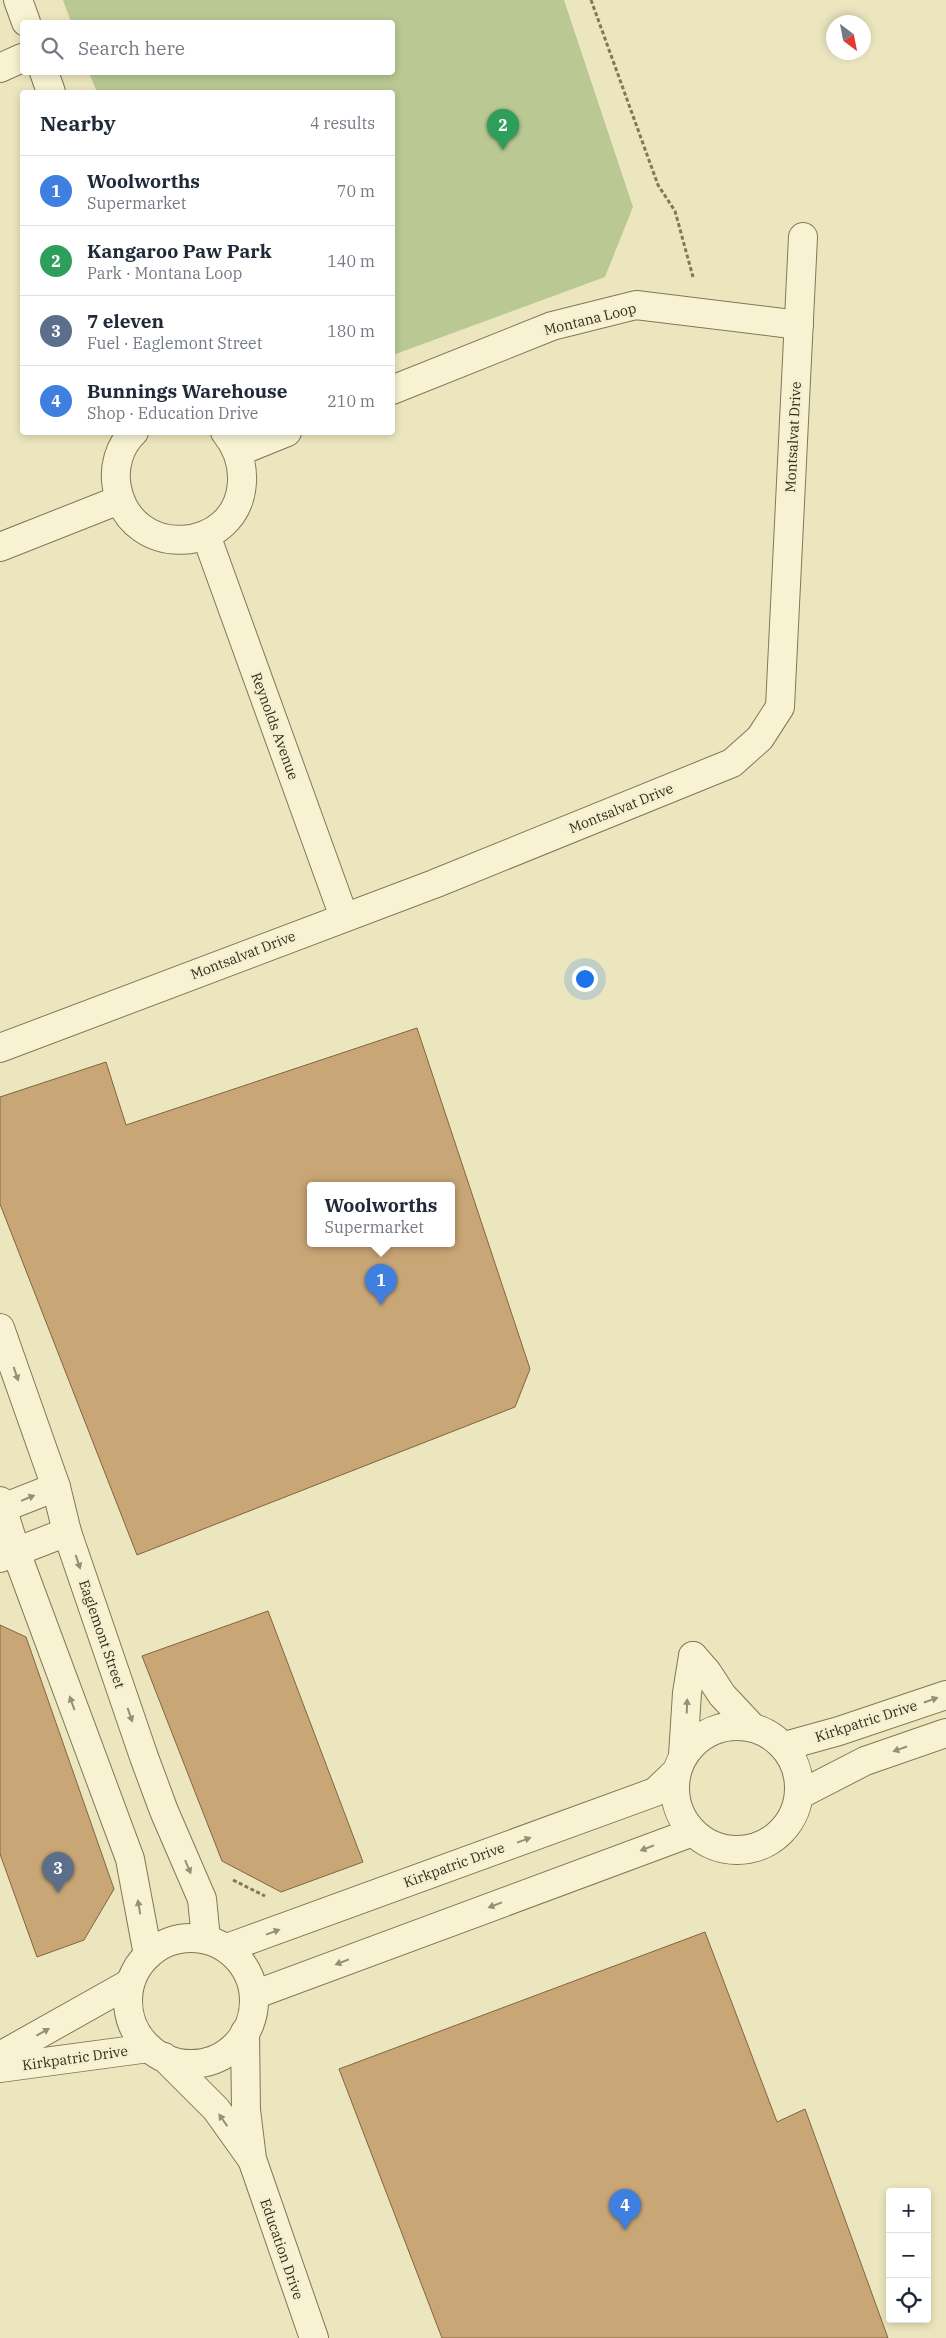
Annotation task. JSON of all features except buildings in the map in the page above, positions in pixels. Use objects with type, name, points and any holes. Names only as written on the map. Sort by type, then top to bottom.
[{"type":"street","points":[[18,0],[25,20]]},
{"type":"street","points":[[0,68],[20,59]]},
{"type":"street","points":[[45,75],[50,90]]},
{"type":"street","name":"Montsalvat Drive","points":[[0,1048],[434,884],[732,763],[760,738],[780,707],[803,237]]},
{"type":"street","name":"Montana Loop","points":[[395,389],[552,326],[636,305],[799,325]]},
{"type":"street","points":[[131,435],[118,457],[115,479],[119,500],[129,518],[145,532],[165,540],[186,540],[206,536],[222,524],[235,509],[242,491],[243,471],[232,442],[270,435]]},
{"type":"street","points":[[0,547],[119,500]]},
{"type":"street","name":"Reynolds Avenue","points":[[206,536],[344,917]]},
{"type":"street","name":"Eaglemont Street","points":[[0,1328],[56,1487],[67,1532],[164,1811],[202,1899],[217,1944]]},
{"type":"street","points":[[56,1487],[1,1506],[8,1555],[130,1859],[148,1955]]},
{"type":"street","points":[[8,1555],[67,1532]]},
{"type":"street","points":[[680,1763],[696,1740],[712,1730],[731,1725],[751,1726],[769,1733],[785,1746],[794,1761],[799,1778],[799,1795],[794,1815],[782,1831],[767,1843],[748,1850],[728,1850],[709,1844],[693,1832],[682,1820],[676,1804],[674,1788],[680,1763],[693,1656],[707,1672],[722,1695],[751,1726]]},
{"type":"street","name":"Kirkpatric Drive","points":[[785,1746],[839,1731],[946,1695]]},
{"type":"street","points":[[799,1795],[865,1761],[946,1733]]},
{"type":"street","name":"Kirkpatric Drive","points":[[217,1944],[655,1792],[680,1763]]},
{"type":"street","points":[[254,1995],[693,1832]]},
{"type":"street","points":[[186,1938],[217,1944],[241,1961],[250,1977],[254,1995],[253,2011],[245,2032],[229,2051],[215,2059],[198,2063],[181,2063],[156,2052],[138,2034],[130,2018],[128,2001],[130,1984],[137,1968],[148,1955],[165,1943],[186,1938]]},
{"type":"street","name":"Kirkpatric Drive","points":[[0,2056],[130,1984]]},
{"type":"street","name":"Education Drive","points":[[245,2032],[246,2110],[252,2159],[314,2338]]},
{"type":"street","name":"Kirkpatric Drive","points":[[0,2068],[156,2052]]},
{"type":"street","name":"Education Drive","points":[[156,2052],[216,2109],[252,2159]]},
{"type":"path","points":[[591,0],[658,185],[675,211],[702,313]]},
{"type":"path","points":[[229,1879],[270,1899]]},
{"type":"green space","points":[[63,0],[564,0],[633,207],[605,277],[395,354],[395,90],[96,90],[90,75],[395,75],[395,20],[70,20]]},
{"type":"place","name":"Kangaroo Paw Park","points":[[503,150]]},
{"type":"place","name":"Woolworths","points":[[381,1305]]},
{"type":"place","name":"7 eleven","points":[[58,1893]]},
{"type":"place","name":"Bunnings Warehouse","points":[[625,2230]]}]
